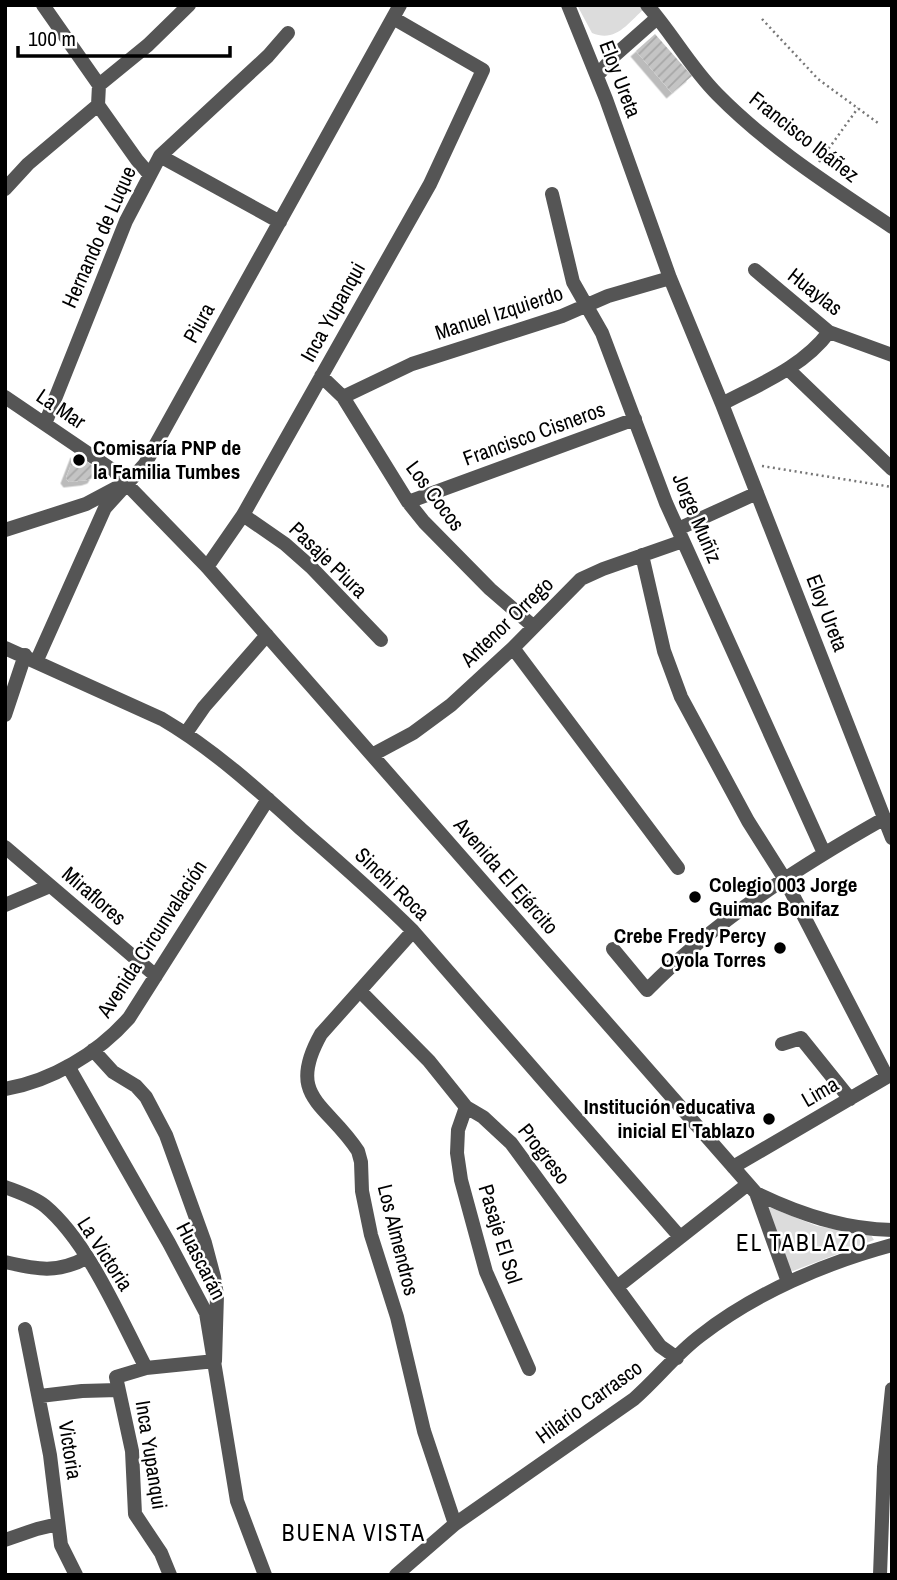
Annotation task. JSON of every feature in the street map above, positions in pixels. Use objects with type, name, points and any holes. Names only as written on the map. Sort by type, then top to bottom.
[{"type":"street","points":[[43,5],[99,85],[98,105],[149,174]]},
{"type":"street","points":[[99,85],[148,45],[189,5]]},
{"type":"street","name":"Eloy Ureta","points":[[568,5],[597,76],[670,278],[892,838]]},
{"type":"street","name":"Francisco Ibáñez","points":[[647,5],[715,92],[766,140],[892,227]]},
{"type":"street","name":"Inca Yupanqui","points":[[207,567],[243,514],[430,184],[483,70],[396,12]]},
{"type":"street","name":"Piura","points":[[5,715],[105,508],[145,464],[396,12]]},
{"type":"street","points":[[597,76],[614,56],[657,18]]},
{"type":"street","name":"Hernando de Luque","points":[[45,424],[126,221],[160,156],[268,56],[288,33]]},
{"type":"street","points":[[5,189],[28,164],[98,105]]},
{"type":"street","points":[[160,156],[280,222]]},
{"type":"street","name":"Jorge Muñiz","points":[[552,194],[573,282],[601,333],[666,503],[824,853]]},
{"type":"street","name":"Huaylas","points":[[755,270],[829,332],[892,355]]},
{"type":"street","name":"Manuel Izquierdo","points":[[343,397],[412,364],[585,307],[608,296],[670,278]]},
{"type":"street","points":[[722,404],[788,369],[817,348],[829,332]]},
{"type":"street","points":[[788,369],[892,469]]},
{"type":"street","name":"Los Cocos","points":[[321,376],[343,397],[408,502],[453,553],[534,626]]},
{"type":"street","name":"La Mar","points":[[5,397],[97,458],[126,484]]},
{"type":"street","name":"Francisco Cisneros","points":[[408,502],[635,419]]},
{"type":"street","points":[[5,530],[86,505],[126,484]]},
{"type":"street","name":"Avenida El Ejército","points":[[126,484],[207,567],[752,1189],[793,1210],[838,1224],[892,1230]]},
{"type":"street","name":"Antenor Orrego","points":[[372,755],[412,733],[451,705],[582,579],[642,555],[757,493]]},
{"type":"street","name":"Pasaje Piura","points":[[243,514],[311,566],[381,639]]},
{"type":"street","points":[[642,555],[664,652],[681,697],[748,821],[784,878],[890,1075]]},
{"type":"street","points":[[186,733],[204,707],[267,635]]},
{"type":"street","name":"Sinchi Roca","points":[[5,648],[133,704],[186,733],[268,799],[388,905],[413,931],[680,1237]]},
{"type":"street","points":[[513,648],[678,868]]},
{"type":"street","name":"Avenida Circunvalación","points":[[5,1089],[19,1087],[68,1066],[111,1038],[129,1018],[268,799]]},
{"type":"street","points":[[613,949],[647,990],[671,965],[784,878],[885,818]]},
{"type":"street","name":"Miraflores","points":[[5,847],[156,976]]},
{"type":"street","points":[[5,905],[50,886]]},
{"type":"street","name":"Los Almendros","points":[[413,931],[321,1034],[313,1048],[305,1077],[311,1095],[358,1152],[368,1224],[397,1317],[424,1432],[455,1524]]},
{"type":"street","name":"Progreso","points":[[360,991],[429,1061],[466,1107],[484,1117],[511,1143],[660,1346],[677,1358]]},
{"type":"street","points":[[782,1044],[801,1038],[850,1099]]},
{"type":"street","points":[[40,1396],[117,1383],[146,1368],[215,1361],[217,1295],[214,1277],[205,1243],[166,1135],[146,1097],[136,1086],[113,1072],[93,1050]]},
{"type":"street","name":"Huascarán","points":[[68,1066],[206,1313],[237,1501],[265,1575]]},
{"type":"street","name":"Lima","points":[[733,1167],[890,1075]]},
{"type":"street","name":"Pasaje El Sol","points":[[466,1107],[458,1130],[457,1153],[461,1180],[486,1272],[529,1368]]},
{"type":"street","name":"La Victoria","points":[[5,1187],[44,1206],[72,1237],[107,1292],[146,1368]]},
{"type":"street","points":[[617,1287],[680,1237],[752,1189],[788,1282]]},
{"type":"street","name":"Hilario Carrasco","points":[[396,1575],[455,1524],[634,1399],[656,1381],[698,1337],[719,1322],[788,1282],[892,1245]]},
{"type":"street","points":[[5,1262],[33,1268],[60,1269],[86,1258]]},
{"type":"street","name":"Victoria","points":[[25,1329],[55,1484],[61,1545],[76,1575]]},
{"type":"street","name":"Inca Yupanqui","points":[[117,1383],[132,1451],[135,1514],[161,1553],[170,1575]]},
{"type":"street","points":[[880,1575],[884,1467],[892,1388]]},
{"type":"street","points":[[5,1540],[58,1524]]},
{"type":"path","points":[[762,19],[818,79],[878,123]]},
{"type":"path","points":[[811,172],[858,108]]},
{"type":"path","points":[[745,463],[892,487]]},
{"type":"shaded area","points":[[577,5],[642,5],[645,8],[621,30],[600,35],[592,33]]},
{"type":"shaded area","points":[[769,1207],[817,1226],[871,1235],[874,1240],[793,1271],[790,1270],[767,1209]]},
{"type":"building","points":[[655,34],[692,76],[672,93],[636,51]]},
{"type":"building","name":"Comisaría PNP de la Familia Tumbes","points":[[76,452],[95,468],[93,478],[69,482],[66,478]]},
{"type":"place","name":"Comisaría PNP de la Familia Tumbes","points":[[79,460]]},
{"type":"place","name":"Colegio 003 Jorge Guimac Bonifaz","points":[[695,897]]},
{"type":"place","name":"Crebe Fredy Percy Oyola Torres","points":[[780,948]]},
{"type":"place","name":"Institución educativa inicial El Tablazo","points":[[769,1119]]},
{"type":"district","name":"EL TABLAZO","points":[[802,1243]]},
{"type":"district","name":"BUENA VISTA","points":[[354,1533]]}]
